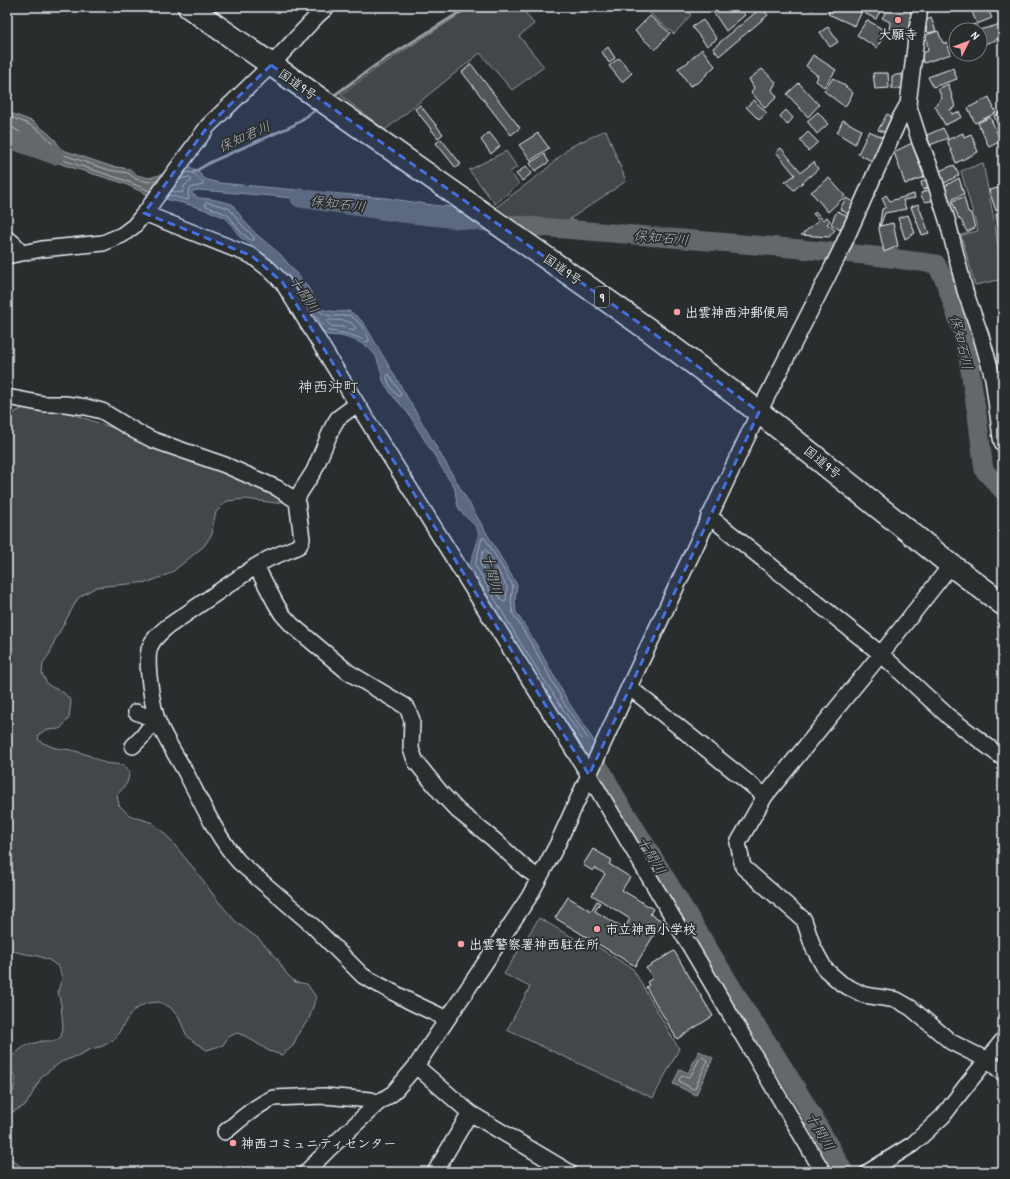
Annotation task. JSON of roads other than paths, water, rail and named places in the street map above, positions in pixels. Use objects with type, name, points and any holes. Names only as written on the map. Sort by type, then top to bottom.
[{"type":"highway","name":"国道9号","points":[[189,7],[649,330],[759,412],[951,565],[1003,604]]},
{"type":"street","points":[[7,238],[16,245],[13,254],[42,249],[103,243],[112,240],[129,230],[146,212],[208,126],[271,65],[327,7]]},
{"type":"street","points":[[306,1172],[378,1103],[392,1093],[416,1066],[524,907],[557,845],[709,516],[759,412],[840,252],[899,120],[908,104],[920,7]]},
{"type":"street","points":[[908,104],[948,223],[965,291],[981,336],[993,378],[1003,445]]},
{"type":"street","points":[[146,212],[252,256],[277,276],[283,283],[356,404],[590,772],[824,1172]]},
{"type":"street","points":[[7,398],[44,404],[65,404],[102,411],[153,440],[225,465],[277,488],[297,501]]},
{"type":"street","points":[[356,404],[338,418],[333,426],[314,471],[298,496],[297,501],[302,539],[300,544],[256,566],[167,627],[151,643],[148,660],[149,677],[156,720],[218,834],[231,853],[239,862],[311,924],[363,976],[409,1001],[447,1019]]},
{"type":"street","points":[[709,516],[881,654],[949,717],[1003,758]]},
{"type":"street","points":[[951,565],[881,654],[765,796],[738,843],[743,867],[804,920],[813,947],[825,969],[842,984],[864,995],[897,1000],[911,1008],[951,1042],[987,1060],[1003,1073]]},
{"type":"street","points":[[256,566],[282,614],[292,625],[348,672],[405,706],[412,720],[411,750],[416,762],[458,811],[493,839],[526,869],[539,878]]},
{"type":"street","points":[[629,687],[765,796]]},
{"type":"street","points":[[136,712],[156,720]]},
{"type":"street","points":[[133,746],[156,720]]},
{"type":"street","points":[[870,1170],[913,1144],[943,1116],[1003,1040]]},
{"type":"street","points":[[416,1066],[470,1112],[569,1172]]},
{"type":"street","points":[[225,1132],[249,1113],[273,1098],[324,1096],[371,1100],[378,1103]]},
{"type":"street","points":[[435,1172],[470,1112]]},
{"type":"water","points":[[7,112],[32,121],[56,141],[60,149],[110,166],[130,169],[137,175],[149,178],[189,167],[195,169],[205,179],[219,183],[386,198],[439,206],[462,207],[477,217],[272,196],[199,190],[192,191],[192,194],[199,198],[212,199],[232,204],[256,234],[280,254],[307,286],[317,303],[324,310],[337,312],[349,311],[359,318],[365,325],[517,585],[515,601],[516,612],[569,703],[598,747],[592,762],[517,646],[470,565],[478,539],[477,528],[459,509],[456,501],[455,489],[408,413],[392,395],[383,381],[376,356],[368,347],[357,341],[341,336],[327,335],[323,332],[285,274],[272,260],[240,237],[226,218],[187,204],[148,195],[123,183],[64,165],[38,154],[26,142],[13,132],[7,130]]},
{"type":"water","points":[[699,1051],[713,1058],[696,1095],[673,1084],[680,1069],[688,1073]]},
{"type":"waterway","name":"保知君川","points":[[336,94],[376,65],[468,7]]},
{"type":"waterway","name":"保知君川","points":[[194,172],[211,162],[294,125],[318,108]]},
{"type":"waterway","name":"十間川","points":[[7,138],[55,155]]},
{"type":"waterway","name":"保知石川","points":[[300,198],[402,213],[505,224],[779,247],[875,256],[936,264],[945,281],[966,344],[984,470],[1003,491]]},
{"type":"waterway","name":"十間川","points":[[586,748],[603,773],[620,805],[748,1014],[786,1072],[844,1172]]},
{"type":"place","name":"大願寺","points":[[898,20]]},
{"type":"place","name":"出雲神西沖郵便局","points":[[677,312]]},
{"type":"place","name":"市立神西小学校","points":[[597,929]]},
{"type":"place","name":"出雲警察署神西駐在所","points":[[461,944]]},
{"type":"place","name":"神西コミュニティセンター","points":[[233,1143]]},
{"type":"district","name":"神西沖町","points":[[328,386]]}]
